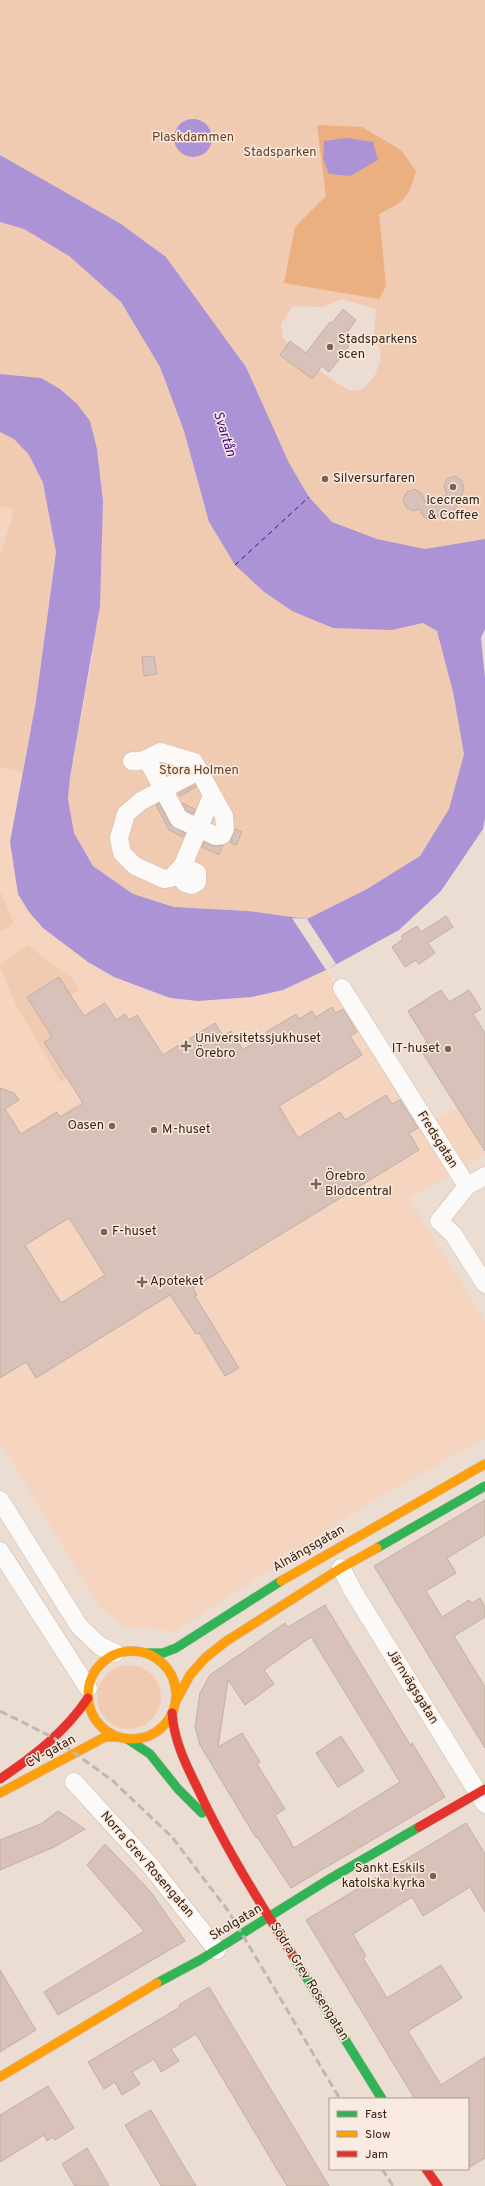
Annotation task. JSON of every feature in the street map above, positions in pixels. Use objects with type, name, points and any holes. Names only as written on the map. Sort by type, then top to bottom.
[{"type":"main road","name":"Alnängsgatan","points":[[147,1653],[163,1653],[176,1648],[253,1597],[485,1464]]},
{"type":"main road","points":[[177,1699],[174,1681],[170,1672],[157,1658],[147,1653],[129,1650],[114,1654],[95,1668],[88,1693],[94,1720],[104,1730],[116,1737],[129,1740],[153,1735],[165,1726],[190,1675],[205,1658],[225,1642],[341,1568],[485,1486]]},
{"type":"main road","points":[[331,1552],[341,1568]]},
{"type":"main road","name":"CV-gatan","points":[[0,1779],[44,1748],[69,1723],[88,1693]]},
{"type":"main road","name":"Södra Grev Rosengatan","points":[[172,1714],[173,1728],[182,1756],[213,1823],[269,1918],[381,2098]]},
{"type":"main road","name":"CV-gatan","points":[[0,1793],[105,1737],[116,1737]]},
{"type":"main road","name":"Södra Grev Rosengatan","points":[[129,1740],[140,1744],[156,1759],[165,1773],[190,1802],[213,1823]]},
{"type":"main road","name":"Skolgatan","points":[[0,2077],[181,1969],[190,1966],[217,1950],[326,1880],[482,1795]]},
{"type":"main road","points":[[427,2170],[438,2186]]},
{"type":"street","points":[[160,752],[194,762],[198,771],[224,816],[225,829],[222,835],[216,836],[179,818],[163,789],[140,760],[160,752]]},
{"type":"street","points":[[198,771],[132,806],[126,814],[119,838],[120,846],[127,860],[135,866],[164,879],[171,878],[179,869],[212,796]]},
{"type":"street","name":"Fredsgatan","points":[[342,988],[468,1186]]},
{"type":"street","points":[[485,1176],[468,1186],[439,1221],[453,1234],[485,1284]]},
{"type":"street","points":[[0,1500],[79,1626],[100,1646],[114,1654]]},
{"type":"street","points":[[0,1551],[88,1693]]},
{"type":"street","name":"Järnvägsgatan","points":[[341,1568],[353,1591],[482,1795]]},
{"type":"street","name":"Norra Grev Rosengatan","points":[[74,1782],[149,1864],[217,1950]]},
{"type":"shaded area","points":[[317,125],[362,127],[401,150],[416,171],[408,193],[404,198],[395,206],[379,214],[386,286],[379,299],[284,283],[295,227],[326,196]]},
{"type":"shaded area","name":"Universitetssjukhuset Örebro","points":[[0,432],[14,439],[36,701],[10,842],[43,928],[88,962],[114,977],[170,998],[283,990],[326,970],[421,1125],[458,1108],[485,1091],[485,1156],[409,1198],[485,1321],[485,1438],[364,1506],[175,1632],[123,1626],[101,1609],[0,1443]]},
{"type":"green space","name":"Stadsparken","points":[[0,0],[485,0],[485,539],[425,549],[377,539],[332,522],[309,497],[289,463],[246,367],[166,257],[121,224],[0,155]],"holes":[[[341,299],[376,309],[374,338],[380,348],[381,359],[375,375],[363,389],[351,391],[337,383],[302,358],[283,338],[281,324],[293,306],[323,307]]]},
{"type":"green space","name":"Stora Holmen","points":[[0,222],[24,229],[69,256],[121,302],[160,367],[184,431],[209,522],[235,565],[263,591],[392,630],[423,623],[437,631],[453,692],[464,754],[449,809],[420,856],[367,889],[307,919],[248,911],[174,907],[133,894],[93,866],[74,833],[68,799],[70,777],[92,658],[101,553],[103,501],[97,449],[90,421],[41,378],[0,374]]},
{"type":"green space","points":[[0,432],[14,439],[29,455],[43,483],[56,552],[36,701],[22,772],[1,767],[0,765],[0,556],[14,510],[0,506]]},
{"type":"green space","points":[[0,893],[2,894],[14,923],[0,932]]},
{"type":"green space","points":[[27,945],[71,977],[80,990],[71,995],[59,977],[27,997],[52,1037],[67,1078],[61,1082],[17,1007],[0,968],[0,964]]},
{"type":"green space","points":[[129,1665],[141,1667],[152,1674],[159,1685],[161,1697],[159,1709],[152,1720],[141,1727],[129,1729],[117,1727],[106,1720],[99,1709],[97,1697],[99,1685],[106,1674],[117,1667]]},
{"type":"water","points":[[189,119],[197,119],[207,124],[211,131],[211,145],[207,152],[197,157],[189,157],[179,152],[177,149],[174,142],[174,134],[179,124],[182,122]]},
{"type":"water","points":[[347,138],[373,142],[378,160],[350,176],[329,174],[323,159],[324,141]]},
{"type":"water","name":"Svartån","points":[[0,155],[121,224],[166,257],[246,367],[289,463],[309,497],[332,522],[377,539],[425,549],[485,539],[485,629],[481,638],[485,678],[485,818],[483,829],[441,891],[399,930],[326,970],[283,990],[252,997],[198,1001],[170,998],[114,977],[88,962],[43,928],[29,912],[18,894],[10,842],[36,701],[56,552],[43,483],[29,455],[14,439],[0,432],[0,374],[41,378],[60,389],[77,404],[90,421],[97,449],[103,501],[100,606],[70,777],[68,799],[74,833],[93,866],[133,894],[174,907],[248,911],[307,919],[367,889],[420,856],[449,809],[464,754],[453,692],[437,631],[423,623],[392,630],[333,628],[292,611],[263,591],[235,565],[209,522],[184,431],[160,367],[121,302],[69,256],[24,229],[0,222]]},
{"type":"pier","points":[[292,918],[307,919],[336,964],[326,970]]},
{"type":"building","points":[[343,309],[356,320],[347,333],[353,336],[346,351],[329,372],[322,366],[312,379],[280,355],[290,341],[306,353],[330,322],[332,323]]},
{"type":"building","points":[[454,476],[461,480],[464,488],[461,496],[454,498],[457,506],[454,511],[429,520],[423,516],[420,509],[413,511],[406,507],[403,499],[407,492],[415,489],[422,494],[425,502],[447,495],[444,486],[447,479]]},
{"type":"building","points":[[154,656],[157,674],[144,676],[142,657]]},
{"type":"building","points":[[172,767],[180,769],[168,775],[166,770]]},
{"type":"building","points":[[195,785],[196,787],[180,796],[179,793]]},
{"type":"building","points":[[159,803],[170,824],[185,833],[183,837],[169,830],[156,805]]},
{"type":"building","points":[[182,803],[195,809],[193,814],[187,811]]},
{"type":"building","points":[[235,829],[242,832],[236,845],[230,842]]},
{"type":"building","points":[[204,842],[212,846],[223,845],[219,855],[202,847]]},
{"type":"building","points":[[446,916],[453,927],[428,943],[435,953],[419,964],[416,960],[405,967],[392,947],[403,939],[401,936],[417,926],[421,932]]},
{"type":"building","points":[[59,977],[84,1016],[105,1003],[116,1020],[125,1014],[129,1020],[137,1015],[163,1055],[215,1023],[223,1036],[231,1031],[243,1050],[267,1035],[266,1032],[296,1014],[299,1019],[312,1011],[316,1017],[332,1007],[335,1013],[343,1009],[357,1032],[350,1036],[362,1055],[279,1106],[298,1138],[340,1112],[345,1120],[386,1095],[392,1104],[400,1100],[418,1128],[409,1133],[419,1150],[193,1288],[197,1295],[195,1296],[239,1368],[225,1376],[199,1333],[196,1334],[170,1295],[36,1378],[26,1362],[0,1378],[0,1088],[14,1093],[19,1100],[5,1109],[21,1134],[57,1112],[60,1117],[83,1103],[44,1042],[52,1037],[27,997]],"holes":[[[69,1218],[105,1275],[61,1303],[25,1245]]]},
{"type":"building","name":"IT-huset","points":[[441,990],[449,1002],[469,990],[481,1009],[473,1014],[485,1033],[485,1151],[419,1047],[427,1042],[408,1011]]},
{"type":"building","points":[[485,1500],[485,1535],[447,1558],[456,1573],[426,1591],[442,1617],[469,1600],[472,1603],[480,1598],[485,1607],[485,1617],[454,1636],[485,1687],[485,1748],[374,1566]]},
{"type":"building","points":[[325,1605],[411,1746],[412,1743],[445,1797],[291,1888],[257,1837],[256,1838],[200,1745],[195,1727],[200,1693],[210,1675],[285,1623],[288,1627]],"holes":[[[311,1637],[400,1782],[294,1848],[275,1815],[285,1809],[257,1764],[260,1762],[242,1733],[218,1747],[228,1680],[245,1705],[274,1684],[264,1670]]]},
{"type":"building","points":[[341,1736],[364,1771],[338,1787],[316,1753]]},
{"type":"building","points":[[58,1811],[85,1829],[54,1847],[0,1870],[0,1840],[41,1824]]},
{"type":"building","points":[[466,1823],[485,1854],[485,1912],[470,1887],[423,1916],[412,1897],[353,1934],[366,1956],[363,1958],[387,1998],[441,1965],[462,1998],[408,2031],[441,2085],[485,2057],[485,2158],[469,2167],[469,2098],[414,2098],[306,1920]]},
{"type":"building","points":[[105,1844],[150,1891],[185,1941],[58,2015],[44,1992],[144,1931],[87,1865]]},
{"type":"building","points":[[0,1970],[36,2030],[0,2052]]},
{"type":"building","points":[[209,1987],[329,2186],[287,2186],[196,2034],[171,2049],[179,2061],[161,2072],[154,2059],[132,2072],[140,2084],[122,2095],[115,2082],[104,2089],[88,2062],[180,2007],[179,2005]]},
{"type":"building","points":[[48,2086],[74,2128],[55,2140],[53,2137],[47,2141],[44,2135],[0,2162],[0,2115]]},
{"type":"building","points":[[151,2110],[196,2186],[161,2186],[125,2125]]},
{"type":"building","points":[[87,2148],[109,2186],[75,2186],[62,2164]]},
{"type":"ferry route","points":[[235,565],[309,497]]},
{"type":"railway","points":[[0,1711],[54,1738],[113,1781],[172,1837],[229,1912],[339,2098]]},
{"type":"railway","points":[[383,2170],[393,2186]]},
{"type":"traffic: fast","points":[[377,1548],[485,1486]]},
{"type":"traffic: fast","points":[[147,1653],[163,1653],[176,1648],[281,1581]]},
{"type":"traffic: fast","points":[[129,1740],[150,1754],[178,1789],[202,1813]]},
{"type":"traffic: fast","points":[[157,1983],[200,1960],[326,1881],[419,1827]]},
{"type":"traffic: fast","points":[[293,1956],[381,2098]]},
{"type":"traffic: slow","points":[[281,1581],[485,1464]]},
{"type":"traffic: slow","points":[[177,1699],[190,1675],[205,1658],[225,1642],[341,1568],[377,1548]]},
{"type":"traffic: slow","points":[[123,1651],[141,1651],[157,1658],[169,1670],[176,1686],[176,1695],[176,1704],[169,1720],[157,1732],[141,1739],[123,1739],[107,1732],[95,1720],[88,1704],[88,1686],[95,1670],[107,1658],[123,1651]]},
{"type":"traffic: slow","points":[[0,1793],[105,1737],[116,1737]]},
{"type":"traffic: slow","points":[[0,2077],[157,1983]]},
{"type":"traffic: jam","points":[[0,1779],[37,1752],[59,1733],[88,1698]]},
{"type":"traffic: jam","points":[[172,1713],[175,1733],[181,1751],[207,1809],[242,1873],[293,1956]]},
{"type":"traffic: jam","points":[[419,1827],[485,1789]]},
{"type":"traffic: jam","points":[[427,2170],[438,2186]]},
{"type":"place","name":"Stadsparkens scen","points":[[330,347]]},
{"type":"place","name":"Silversurfaren","points":[[325,479]]},
{"type":"place","name":"Icecream & Coffee","points":[[453,487]]},
{"type":"place","name":"Universitetssjukhuset Örebro","points":[[186,1046]]},
{"type":"place","name":"IT-huset","points":[[448,1049]]},
{"type":"place","name":"Oasen","points":[[112,1126]]},
{"type":"place","name":"M-huset","points":[[154,1130]]},
{"type":"place","name":"Örebro Blodcentral","points":[[316,1184]]},
{"type":"place","name":"F-huset","points":[[104,1232]]},
{"type":"place","name":"Apoteket","points":[[142,1282]]},
{"type":"place","name":"Sankt Eskils katolska kyrka","points":[[433,1876]]},
{"type":"park label","name":"Plaskdammen","points":[[193,138]]}]
